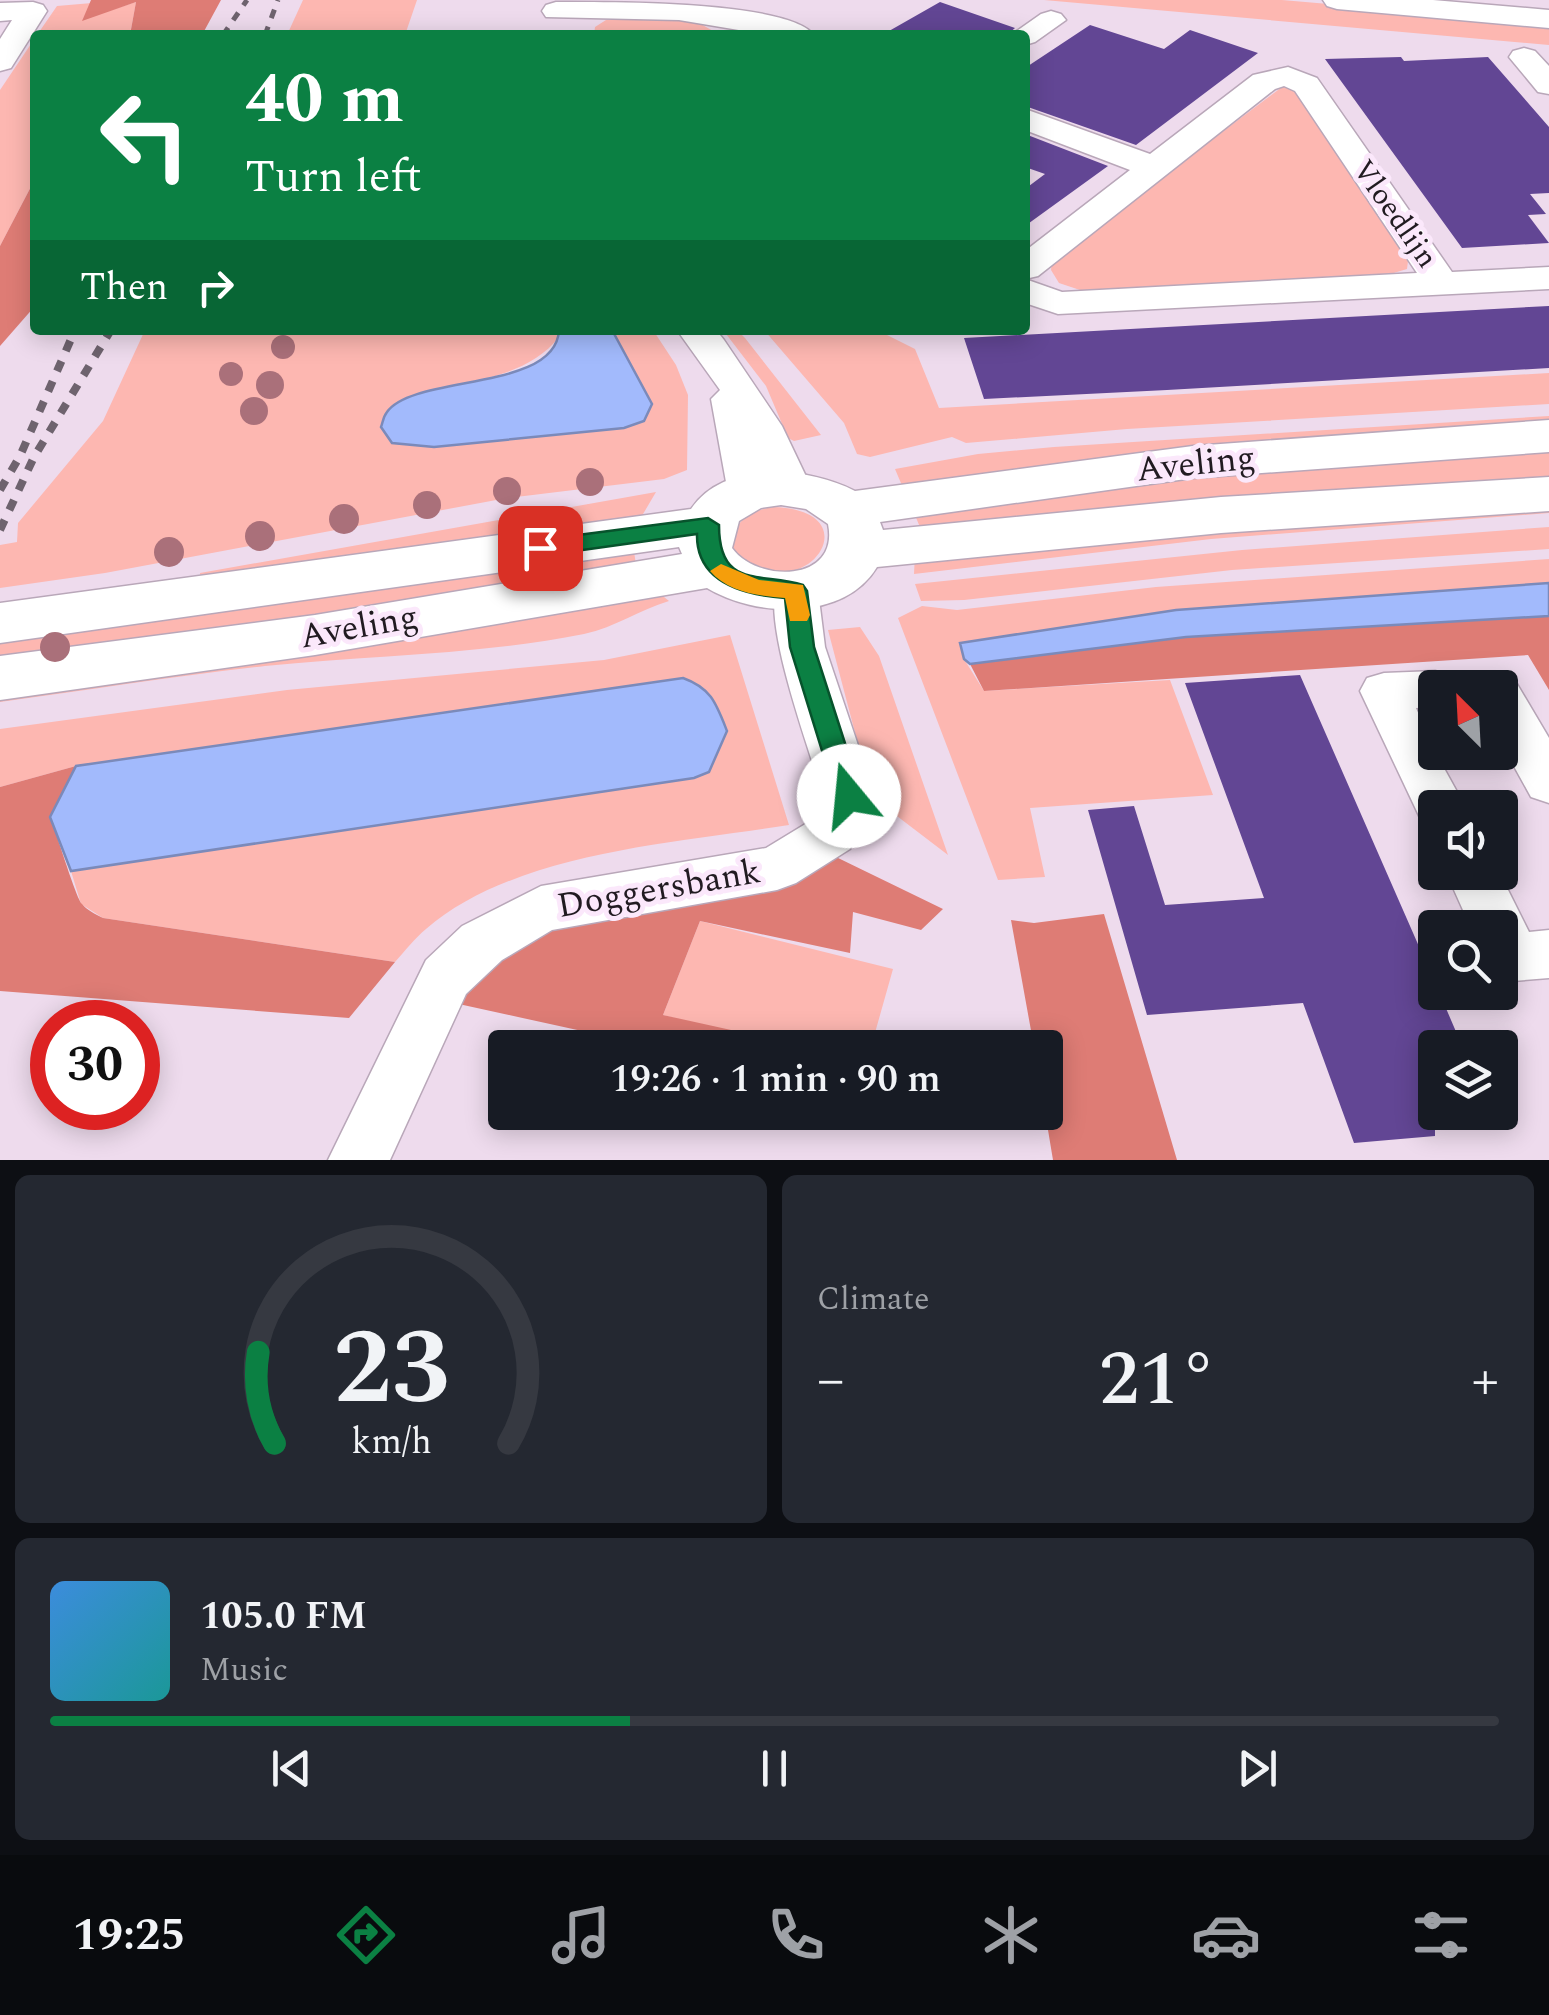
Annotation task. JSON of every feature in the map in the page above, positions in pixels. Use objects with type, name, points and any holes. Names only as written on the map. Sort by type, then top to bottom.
[{"type":"main road","name":"Aveling","points":[[850,530],[1193,462],[1549,436]]},
{"type":"main road","name":"Aveling","points":[[850,530],[1221,515],[1549,494]]},
{"type":"main road","points":[[820,495],[850,530],[834,578],[795,591],[755,588],[741,518],[820,495]]},
{"type":"main road","name":"Aveling","points":[[0,623],[741,518]]},
{"type":"main road","name":"Aveling","points":[[0,678],[315,635],[741,518]]},
{"type":"street","points":[[1337,0],[1549,19]]},
{"type":"street","points":[[0,12],[33,12],[3,53]]},
{"type":"street","points":[[555,15],[712,12],[758,20],[785,30]]},
{"type":"street","points":[[739,30],[758,20]]},
{"type":"street","points":[[1030,33],[1051,20]]},
{"type":"street","points":[[1524,57],[1549,85]]},
{"type":"street","name":"Vloedlijn","points":[[1030,264],[1269,78],[1298,80],[1306,85],[1442,283]]},
{"type":"street","points":[[1030,121],[1154,168]]},
{"type":"street","points":[[1442,283],[1549,278]]},
{"type":"street","name":"Vloedlijn","points":[[1030,292],[1058,303],[1442,283]]},
{"type":"street","points":[[700,335],[726,367],[741,518]]},
{"type":"street","name":"Doggersbank","points":[[359,1160],[446,977],[482,943],[540,910],[777,868],[832,834],[849,796],[802,647],[795,591]]},
{"type":"street","points":[[1418,690],[1384,692],[1418,762]]},
{"type":"street","points":[[1518,728],[1549,782]]},
{"type":"shaded area","points":[[91,0],[221,0],[205,30],[131,30],[136,2],[82,21]]},
{"type":"shaded area","points":[[303,0],[417,0],[407,30],[289,30]]},
{"type":"shaded area","points":[[1044,0],[1282,0],[1549,23],[1549,45]]},
{"type":"shaded area","points":[[136,2],[131,30],[40,30],[57,6],[92,3],[83,19]]},
{"type":"shaded area","points":[[606,20],[694,20],[711,30],[595,30]]},
{"type":"shaded area","points":[[30,45],[30,189],[0,246],[0,90]]},
{"type":"shaded area","points":[[1282,87],[1293,89],[1408,261],[1407,269],[1387,275],[1089,293],[1059,283],[1051,270],[1052,260]]},
{"type":"shaded area","points":[[30,189],[30,312],[0,346],[0,246]]},
{"type":"shaded area","points":[[143,335],[559,335],[539,356],[514,369],[411,399],[393,410],[381,427],[392,443],[434,447],[652,404],[615,335],[656,335],[676,365],[688,395],[687,470],[664,479],[507,498],[105,573],[0,588],[0,545],[17,542],[18,523],[103,421]]},
{"type":"shaded area","points":[[727,335],[745,338],[821,435],[794,441],[788,438],[766,386]]},
{"type":"shaded area","points":[[768,335],[887,335],[915,349],[939,408],[1549,373],[1549,404],[1127,429],[966,443],[952,437],[870,457],[857,454],[844,423]]},
{"type":"shaded area","points":[[1549,416],[1549,431],[906,495],[895,469],[978,454],[1054,447]]},
{"type":"shaded area","points":[[1549,448],[1549,485],[922,532],[912,508],[1176,474]]},
{"type":"shaded area","points":[[656,492],[636,526],[201,585],[200,573]]},
{"type":"shaded area","points":[[1549,504],[1549,513],[1211,539],[914,574],[915,553]]},
{"type":"shaded area","points":[[773,507],[802,512],[819,522],[824,536],[821,550],[810,563],[793,571],[773,572],[738,555],[731,541],[741,521],[751,513]]},
{"type":"shaded area","points":[[1549,527],[1549,549],[1232,570],[964,600],[921,601],[915,584],[1242,550]]},
{"type":"shaded area","points":[[633,545],[637,571],[0,669],[0,631]]},
{"type":"shaded area","points":[[1549,559],[1549,583],[1176,610],[961,643],[964,659],[984,691],[1170,680],[1213,795],[1030,808],[1045,877],[998,880],[898,618],[922,606],[957,610],[1156,587]]},
{"type":"shaded area","points":[[649,585],[669,601],[584,634],[465,650],[265,666],[0,702],[0,690]]},
{"type":"shaded area","points":[[1549,616],[1549,690],[1528,655],[984,691],[970,664],[1186,637]]},
{"type":"shaded area","points":[[860,627],[879,656],[948,855],[872,797],[828,630]]},
{"type":"shaded area","points":[[730,635],[789,825],[648,846],[550,867],[463,903],[426,929],[395,962],[103,918],[81,904],[71,871],[694,778],[682,678],[76,766],[0,787],[0,729],[287,690],[604,660]]},
{"type":"shaded area","points":[[76,766],[50,817],[79,899],[103,918],[395,962],[349,1018],[160,1003],[160,1000],[0,991],[0,787]]},
{"type":"shaded area","points":[[836,857],[943,909],[921,930],[853,912],[850,953],[700,921],[663,1015],[731,1030],[577,1030],[445,1001],[534,934],[791,886]]},
{"type":"shaded area","points":[[1104,914],[1177,1160],[1053,1160],[1048,1130],[1063,1130],[1063,1030],[1031,1030],[1011,920],[1034,923]]},
{"type":"shaded area","points":[[700,921],[893,969],[876,1030],[720,1030],[663,1015]]},
{"type":"water","points":[[557,335],[615,335],[652,404],[644,421],[624,428],[434,447],[392,443],[381,427],[387,412],[402,400],[510,373],[535,364],[552,350]]},
{"type":"water","points":[[1549,583],[1549,616],[1186,637],[970,664],[964,659],[960,643],[1176,610]]},
{"type":"water","points":[[683,678],[711,698],[727,731],[709,772],[694,778],[71,871],[50,817],[76,766]]},
{"type":"building","points":[[940,2],[1015,28],[1013,30],[891,30]]},
{"type":"building","points":[[1090,25],[1164,49],[1190,30],[1258,53],[1136,145],[1030,108],[1030,65]]},
{"type":"building","points":[[1401,57],[1404,61],[1488,57],[1549,127],[1549,193],[1530,194],[1546,214],[1528,215],[1549,243],[1462,248],[1325,59]]},
{"type":"building","points":[[1030,136],[1108,166],[1030,222],[1030,185],[1045,174],[1030,169]]},
{"type":"building","points":[[1549,306],[1549,368],[984,399],[964,338]]},
{"type":"building","points":[[1300,675],[1418,944],[1418,1010],[1447,1010],[1455,1030],[1418,1030],[1418,1130],[1435,1130],[1435,1136],[1354,1143],[1303,1003],[1147,1015],[1088,810],[1134,806],[1165,905],[1264,898],[1185,683]]},
{"type":"railway","points":[[226,30],[247,0]]},
{"type":"railway","points":[[267,30],[278,0]]},
{"type":"railway","points":[[0,490],[20,456],[73,335]]},
{"type":"railway","points":[[0,530],[34,457],[108,335]]},
{"type":"slow traffic","points":[[721,571],[755,588],[795,591],[798,615]]},
{"type":"route","points":[[540,548],[708,525],[708,554],[723,573],[755,588],[795,591],[802,647],[849,796]]}]
